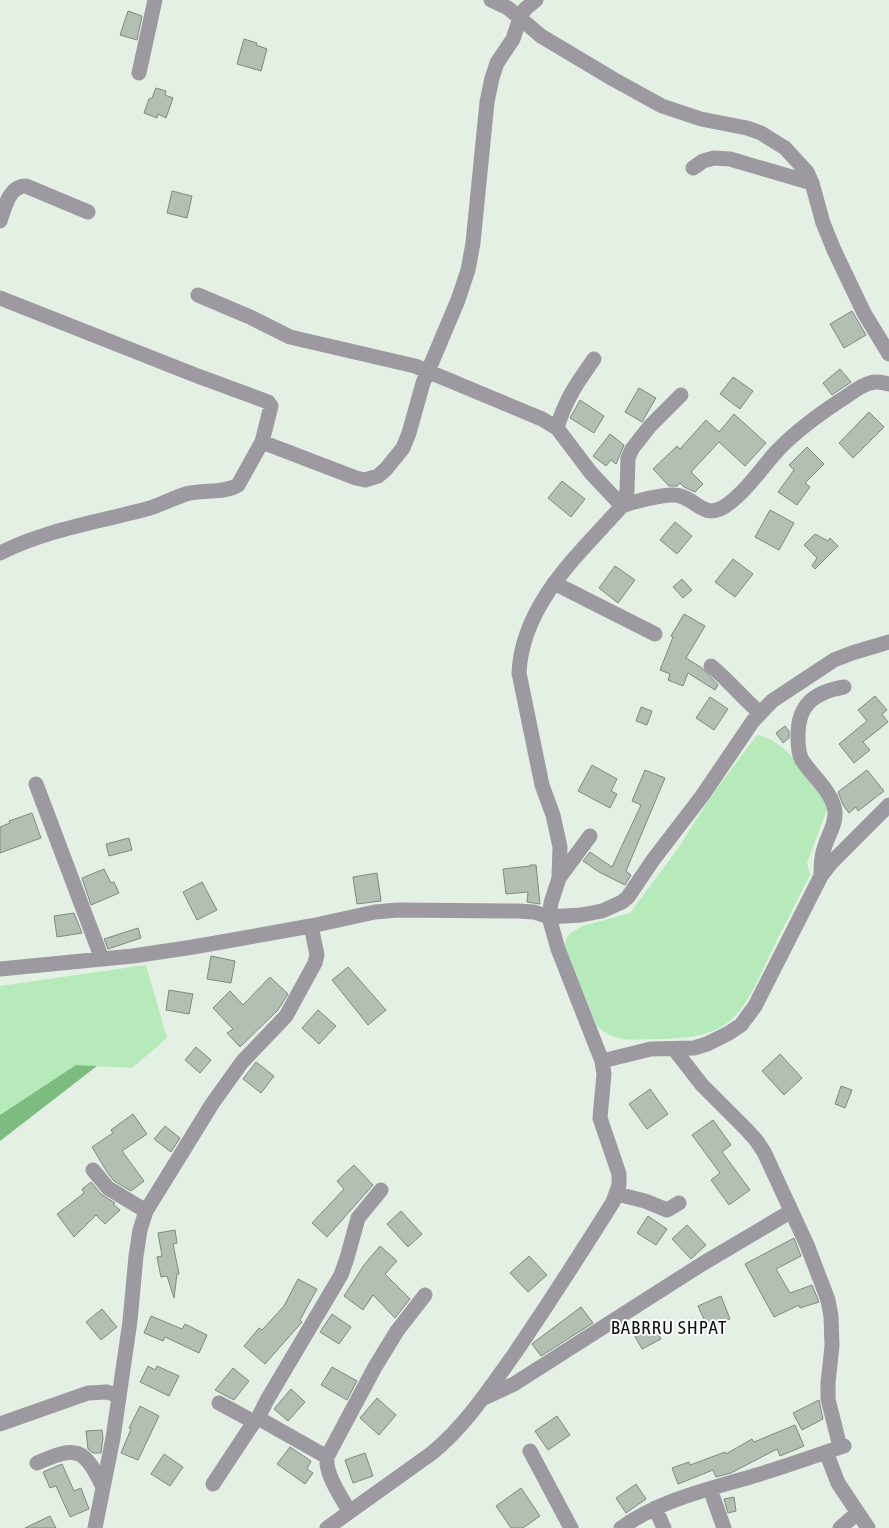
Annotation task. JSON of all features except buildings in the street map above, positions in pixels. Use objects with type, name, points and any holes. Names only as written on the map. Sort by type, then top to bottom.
[{"type":"street","points":[[139,72],[155,0]]},
{"type":"street","points":[[490,0],[508,8],[541,36],[613,80],[662,106],[701,119],[746,128],[776,141],[800,163],[812,183],[824,223],[838,259],[864,313],[889,354]]},
{"type":"street","points":[[262,442],[365,480],[378,476],[386,469],[402,448],[409,433],[423,383],[430,371],[468,270],[473,244],[492,78],[497,63],[513,39],[520,18],[536,0]]},
{"type":"street","points":[[693,168],[703,161],[714,158],[730,159],[812,183]]},
{"type":"street","points":[[0,221],[10,195],[14,189],[20,186],[26,186],[88,212]]},
{"type":"street","points":[[198,295],[250,317],[290,337],[395,360],[430,371],[542,419],[557,428],[591,473],[622,506]]},
{"type":"street","points":[[0,298],[186,372],[268,402],[271,406],[262,442],[238,485],[231,490],[199,491],[185,494],[150,508],[53,531],[0,553]]},
{"type":"street","points":[[557,428],[567,398],[594,359]]},
{"type":"street","points":[[622,506],[673,494],[681,496],[698,507],[716,511],[732,502],[776,452],[806,424],[838,401],[869,383],[881,382],[889,384]]},
{"type":"street","points":[[327,1528],[444,1443],[482,1398],[547,1307],[613,1202],[619,1185],[617,1168],[600,1118],[604,1074],[602,1061],[558,949],[549,916],[559,878],[560,854],[558,832],[542,786],[519,673],[520,657],[524,639],[532,620],[554,583],[622,506],[627,491],[628,458],[632,449],[650,426],[680,395]]},
{"type":"street","points":[[554,583],[655,634]]},
{"type":"street","points":[[0,969],[102,959],[194,947],[311,926],[375,912],[398,910],[518,911],[534,912],[549,916],[581,915],[613,907],[628,897],[653,860],[702,796],[748,727],[772,701],[834,660],[889,642]]},
{"type":"street","points":[[711,666],[760,713]]},
{"type":"street","points":[[821,876],[824,849],[834,820],[835,811],[821,784],[801,758],[798,747],[798,732],[801,715],[806,704],[828,690],[844,687]]},
{"type":"street","points":[[36,784],[102,959]]},
{"type":"street","points":[[602,1061],[652,1049],[694,1048],[707,1044],[741,1025],[748,1017],[821,876],[831,863],[889,805]]},
{"type":"street","points":[[559,878],[590,836]]},
{"type":"street","points":[[95,1528],[113,1438],[130,1321],[136,1256],[140,1230],[146,1211],[212,1104],[242,1062],[286,1016],[317,955],[311,926]]},
{"type":"street","points":[[674,1049],[702,1085],[756,1140],[807,1245],[828,1300],[831,1316],[832,1346],[828,1399],[837,1449],[838,1482],[868,1528]]},
{"type":"street","points":[[93,1170],[108,1188],[146,1211]]},
{"type":"street","points":[[213,1484],[256,1420],[341,1275],[348,1258],[358,1218],[381,1190]]},
{"type":"street","points":[[616,1194],[667,1210],[679,1203]]},
{"type":"street","points":[[482,1398],[514,1384],[702,1264],[790,1212]]},
{"type":"street","points":[[350,1511],[328,1472],[326,1457],[375,1366],[397,1331],[424,1295]]},
{"type":"street","points":[[0,1424],[88,1393],[107,1392],[119,1396]]},
{"type":"street","points":[[219,1403],[326,1457]]},
{"type":"street","points":[[621,1528],[655,1508],[680,1498],[837,1449]]},
{"type":"street","points":[[530,1451],[571,1528]]},
{"type":"street","points":[[37,1463],[55,1455],[69,1452],[78,1453],[87,1458],[103,1487]]},
{"type":"street","points":[[710,1489],[724,1528]]},
{"type":"street","points":[[655,1508],[664,1528]]},
{"type":"street","points":[[840,1528],[857,1513]]},
{"type":"green space","points":[[757,735],[768,738],[788,753],[807,775],[828,807],[807,863],[810,875],[754,988],[742,1008],[727,1023],[711,1032],[685,1037],[633,1040],[611,1036],[597,1026],[565,947],[566,939],[570,933],[583,926],[630,913],[679,847],[710,798]]},
{"type":"green space","points":[[146,965],[167,1038],[132,1068],[76,1065],[0,1115],[0,986]]},
{"type":"green space","points":[[76,1065],[97,1066],[0,1141],[0,1115]]},
{"type":"district","name":"BABRRU SHPAT","points":[[669,1327]]}]
